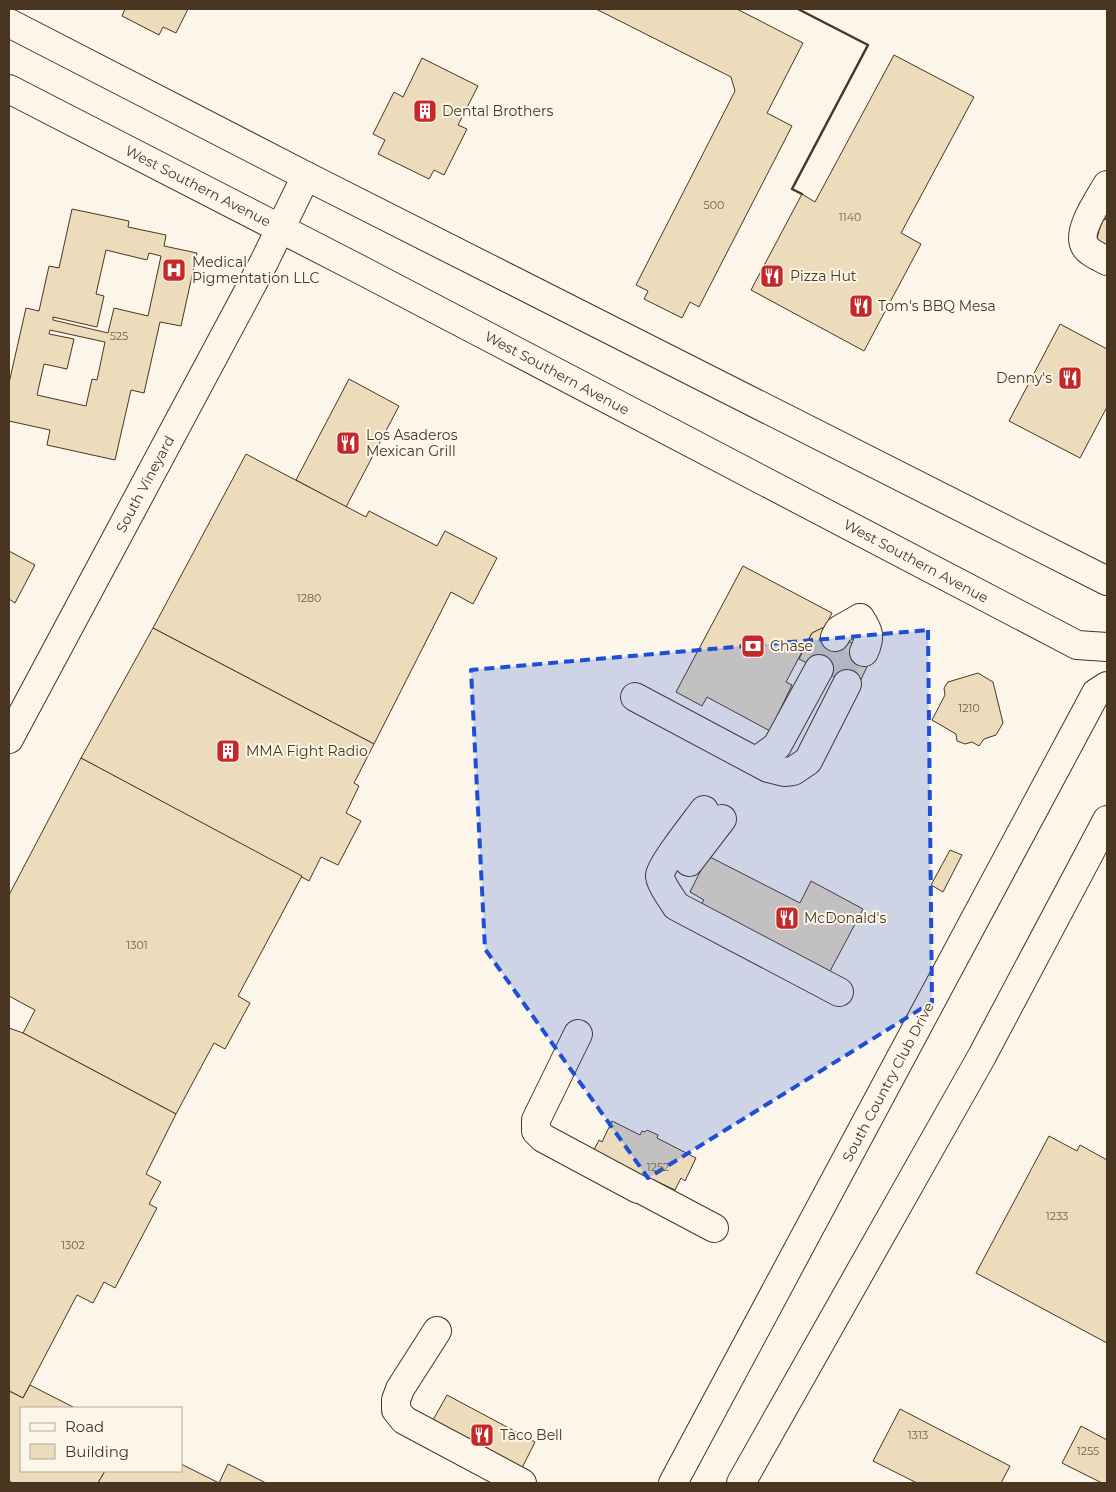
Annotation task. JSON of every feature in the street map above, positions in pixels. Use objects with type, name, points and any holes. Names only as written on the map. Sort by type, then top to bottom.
[{"type":"main road","points":[[9,24],[1107,581]]},
{"type":"main road","name":"West Southern Avenue","points":[[9,89],[282,229],[1077,645],[1107,647]]},
{"type":"main road","name":"South Vineyard","points":[[9,739],[282,229],[306,176]]},
{"type":"main road","points":[[1107,185],[1082,235],[1086,248],[1107,261]]},
{"type":"main road","points":[[851,645],[868,643],[868,630],[860,618]]},
{"type":"main road","points":[[635,697],[761,764],[762,757],[776,746],[834,677]]},
{"type":"main road","name":"South Country Club Drive","points":[[673,1483],[1096,693],[1107,686]]},
{"type":"main road","points":[[713,814],[665,862],[660,875],[676,906],[839,992]]},
{"type":"main road","points":[[741,1483],[982,1056],[1107,820]]},
{"type":"main road","points":[[578,1034],[536,1120],[536,1131],[543,1138],[714,1228]]},
{"type":"main road","points":[[437,1331],[400,1389],[396,1400],[396,1410],[404,1420],[522,1483]]},
{"type":"highlighted area","points":[[928,630],[932,1002],[648,1178],[485,949],[471,670]]},
{"type":"building","points":[[125,9],[188,9],[176,33],[163,27],[159,35],[122,16]]},
{"type":"building","points":[[596,9],[737,9],[803,43],[767,113],[792,126],[699,307],[690,302],[682,318],[644,299],[648,291],[636,285],[735,91],[731,77]]},
{"type":"building","points":[[894,55],[974,97],[901,233],[921,244],[864,351],[751,290],[802,194],[815,202]]},
{"type":"building","name":"Dental Brothers","points":[[422,58],[478,86],[458,125],[467,129],[444,175],[434,170],[429,179],[378,154],[385,140],[373,134],[394,92],[403,97]]},
{"type":"building","points":[[72,209],[129,221],[128,227],[166,235],[164,246],[197,253],[181,326],[160,322],[144,393],[131,390],[115,460],[47,445],[50,430],[9,421],[9,383],[26,308],[39,311],[49,266],[59,268]],"holes":[[[106,250],[147,260],[149,253],[161,256],[148,316],[114,308],[108,333],[53,320],[53,317],[97,327],[104,296],[96,294]],[[50,330],[105,342],[97,380],[92,379],[86,406],[37,395],[44,364],[67,369],[74,339],[49,334]]]},
{"type":"building","points":[[1099,216],[1105,220],[1107,216],[1107,252],[1092,244],[1099,232],[1092,229]]},
{"type":"building","name":"Denny's","points":[[1060,324],[1107,349],[1107,407],[1080,458],[1009,421]]},
{"type":"building","name":"Los Asaderos Mexican Grill","points":[[349,379],[399,406],[346,507],[296,480]]},
{"type":"building","points":[[246,454],[366,517],[369,511],[437,546],[445,531],[497,558],[473,604],[451,592],[374,744],[153,628]]},
{"type":"building","points":[[9,551],[35,565],[15,603],[9,599]]},
{"type":"building","name":"Chase","points":[[743,566],[832,613],[825,627],[812,633],[786,682],[792,685],[770,731],[707,697],[702,706],[676,692]]},
{"type":"building","name":"MMA Fight Radio","points":[[153,628],[374,744],[354,783],[359,786],[346,813],[361,821],[338,865],[321,857],[309,881],[81,758]]},
{"type":"building","points":[[822,628],[873,654],[857,688],[799,659],[812,633]]},
{"type":"building","points":[[978,673],[993,682],[1003,723],[996,735],[984,739],[979,746],[972,742],[965,744],[957,741],[956,734],[932,720],[945,695],[944,688],[948,682]]},
{"type":"building","points":[[81,758],[302,876],[238,996],[250,1003],[225,1049],[214,1043],[176,1114],[23,1033],[35,1010],[9,996],[9,895]]},
{"type":"building","points":[[950,850],[962,855],[943,892],[931,885]]},
{"type":"building","name":"McDonald's","points":[[708,856],[800,903],[811,881],[863,909],[828,975],[700,906],[704,900],[690,892]]},
{"type":"building","points":[[9,1028],[23,1033],[176,1114],[146,1174],[161,1182],[149,1204],[157,1208],[115,1288],[104,1282],[93,1303],[77,1295],[23,1398],[9,1391]]},
{"type":"building","points":[[612,1121],[640,1135],[642,1131],[645,1132],[647,1130],[658,1135],[657,1138],[696,1158],[685,1181],[681,1178],[675,1190],[654,1180],[651,1186],[593,1152],[599,1140],[602,1142]]},
{"type":"building","points":[[1049,1136],[1077,1151],[1080,1145],[1107,1160],[1107,1343],[976,1273]]},
{"type":"building","points":[[30,1385],[73,1407],[20,1407],[20,1472],[104,1472],[98,1483],[13,1483],[9,1481],[9,1391],[23,1398]]},
{"type":"building","name":"Taco Bell","points":[[447,1395],[535,1442],[519,1474],[429,1427]]},
{"type":"building","points":[[900,1409],[1010,1466],[1001,1483],[917,1483],[873,1461]]},
{"type":"building","points":[[1081,1426],[1107,1440],[1107,1483],[1102,1483],[1062,1463]]},
{"type":"building","points":[[182,1464],[219,1483],[98,1483],[104,1472],[182,1472]]},
{"type":"building","points":[[228,1464],[266,1483],[219,1483]]},
{"type":"tunnel","points":[[819,669],[835,637]]},
{"type":"tunnel","points":[[837,678],[854,646]]},
{"type":"wall","points":[[798,9],[868,45],[792,189],[802,194]]},
{"type":"place","name":"Dental Brothers","points":[[425,111]]},
{"type":"place","name":"Medical Pigmentation LLC","points":[[174,270]]},
{"type":"place","name":"Pizza Hut","points":[[772,276]]},
{"type":"place","name":"Tom's BBQ Mesa","points":[[861,306]]},
{"type":"place","name":"Denny's","points":[[1070,378]]},
{"type":"place","name":"Los Asaderos Mexican Grill","points":[[348,443]]},
{"type":"place","name":"Chase","points":[[753,646]]},
{"type":"place","name":"MMA Fight Radio","points":[[228,751]]},
{"type":"place","name":"McDonald's","points":[[787,918]]},
{"type":"place","name":"Taco Bell","points":[[482,1435]]}]
